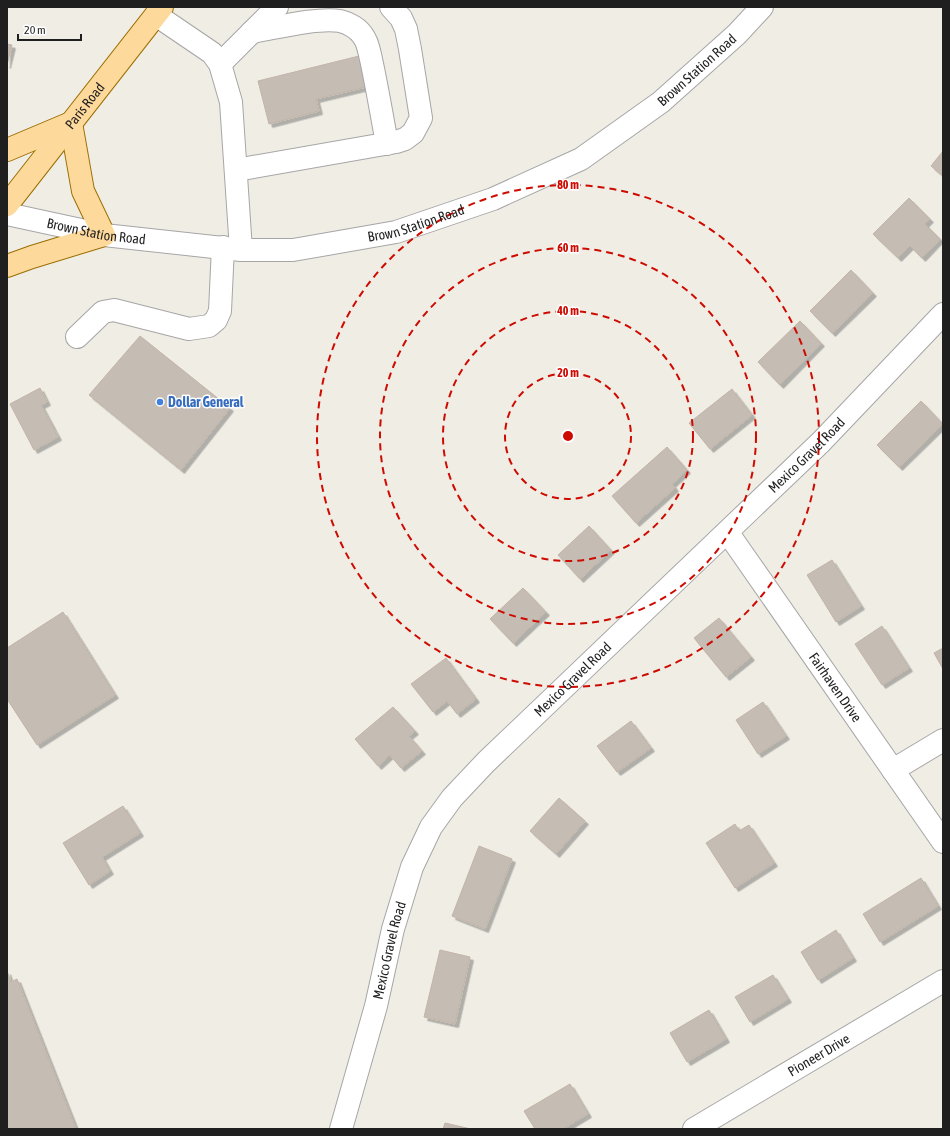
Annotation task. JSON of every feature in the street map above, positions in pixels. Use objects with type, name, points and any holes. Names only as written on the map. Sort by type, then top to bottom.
[{"type":"main road","name":"Paris Road","points":[[7,205],[159,11]]},
{"type":"main road","points":[[7,150],[71,123],[83,191],[104,235],[7,266]]},
{"type":"street","points":[[220,64],[277,7]]},
{"type":"street","points":[[236,170],[387,144],[405,139],[413,133],[421,118],[410,49],[406,29],[401,18],[391,7]]},
{"type":"street","name":"Brown Station Road","points":[[7,214],[104,235],[232,249],[293,250],[396,232],[493,199],[581,159],[661,102],[737,34],[762,7]]},
{"type":"street","points":[[77,337],[103,312],[114,310],[189,329],[209,326],[216,320],[220,311],[232,249],[236,170],[231,102],[220,64],[212,53],[159,11]]},
{"type":"street","points":[[252,32],[306,23],[330,21],[340,21],[359,30],[364,36],[367,44],[387,144]]},
{"type":"street","name":"Mexico Gravel Road","points":[[341,1129],[376,1006],[393,929],[412,867],[431,827],[452,798],[486,762],[728,533],[821,442],[943,314]]},
{"type":"street","name":"Fairhaven Drive","points":[[728,533],[943,842]]},
{"type":"street","points":[[894,770],[943,740]]},
{"type":"street","name":"Pioneer Drive","points":[[694,1129],[943,981]]},
{"type":"building","points":[[7,44],[12,45],[7,65]]},
{"type":"building","points":[[359,56],[366,87],[316,99],[319,111],[269,124],[258,81]]},
{"type":"building","points":[[943,151],[943,176],[931,166]]},
{"type":"building","points":[[909,198],[930,219],[925,224],[940,239],[922,258],[910,246],[898,258],[873,234]]},
{"type":"building","points":[[851,270],[873,293],[832,333],[810,311]]},
{"type":"building","points":[[800,321],[821,343],[780,385],[758,362]]},
{"type":"building","name":"Dollar General","points":[[140,336],[230,408],[181,470],[89,395]]},
{"type":"building","points":[[40,388],[47,402],[41,405],[58,437],[34,450],[10,404]]},
{"type":"building","points":[[732,389],[752,415],[710,449],[689,423]]},
{"type":"building","points":[[921,401],[943,424],[899,467],[877,445]]},
{"type":"building","points":[[667,447],[687,470],[672,484],[675,488],[636,523],[612,496]]},
{"type":"building","points":[[589,526],[611,550],[580,579],[558,555]]},
{"type":"building","points":[[832,560],[861,606],[836,622],[807,575]]},
{"type":"building","points":[[523,588],[546,612],[513,643],[490,619]]},
{"type":"building","points":[[63,612],[115,695],[37,745],[7,699],[7,648]]},
{"type":"building","points":[[719,618],[751,657],[726,677],[694,638]]},
{"type":"building","points":[[882,626],[909,668],[882,685],[855,644]]},
{"type":"building","points":[[943,648],[943,669],[934,653]]},
{"type":"building","points":[[446,658],[476,699],[457,714],[447,701],[433,712],[411,684]]},
{"type":"building","points":[[763,702],[786,736],[758,754],[736,720]]},
{"type":"building","points":[[393,707],[415,731],[409,736],[422,751],[401,768],[390,755],[378,766],[355,739]]},
{"type":"building","points":[[631,721],[651,748],[617,772],[597,746]]},
{"type":"building","points":[[559,798],[585,821],[556,854],[530,831]]},
{"type":"building","points":[[123,806],[140,833],[102,857],[110,871],[89,885],[63,843]]},
{"type":"building","points":[[735,824],[739,831],[749,825],[774,863],[735,888],[706,843]]},
{"type":"building","points":[[479,846],[512,859],[485,929],[452,916]]},
{"type":"building","points":[[921,878],[938,906],[880,942],[863,914]]},
{"type":"building","points":[[836,930],[853,958],[818,980],[801,952]]},
{"type":"building","points":[[440,950],[470,957],[455,1024],[424,1017]]},
{"type":"building","points":[[7,971],[11,982],[17,979],[76,1129],[7,1129]]},
{"type":"building","points":[[773,975],[788,999],[750,1022],[735,997]]},
{"type":"building","points":[[709,1010],[726,1039],[687,1062],[670,1033]]},
{"type":"building","points":[[570,1084],[588,1114],[563,1129],[535,1129],[524,1111]]},
{"type":"building","points":[[445,1123],[471,1129],[443,1129]]},
{"type":"place","name":"Dollar General","points":[[160,402]]}]
